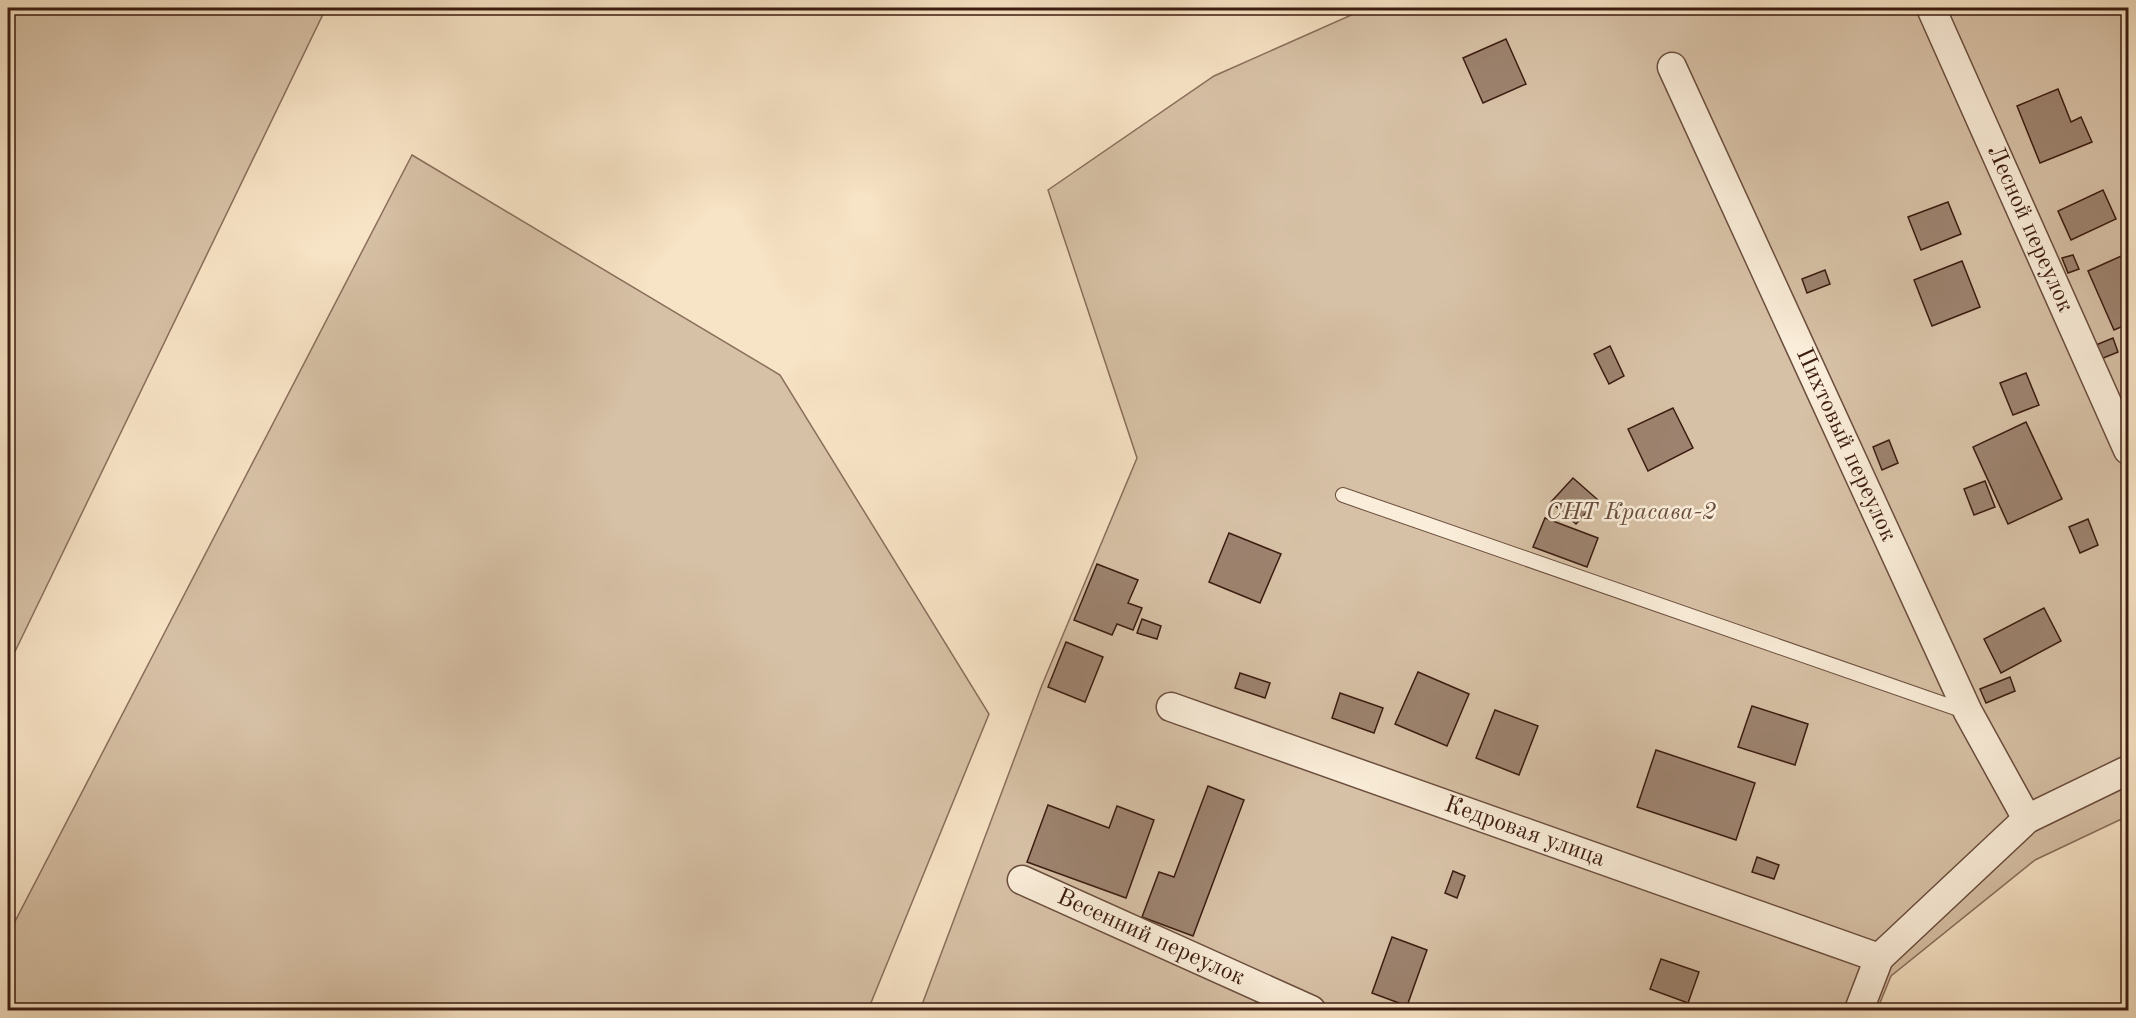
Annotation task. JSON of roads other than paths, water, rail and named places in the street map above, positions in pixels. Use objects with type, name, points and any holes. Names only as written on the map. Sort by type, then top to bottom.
[{"type":"street","name":"Лесной переулок","points":[[1931,8],[2128,450]]},
{"type":"street","name":"Пихтовый переулок","points":[[1672,67],[1968,712],[2027,819]]},
{"type":"street","name":"Кедровая улица","points":[[1172,706],[1879,958]]},
{"type":"street","points":[[1859,1011],[1879,958],[2027,819],[2128,771]]},
{"type":"street","name":"Весенний переулок","points":[[1022,880],[1311,1011]]},
{"type":"lane","points":[[1343,495],[1968,712]]},
{"type":"park label","name":"СНТ Красава-2","points":[[1631,513]]}]
